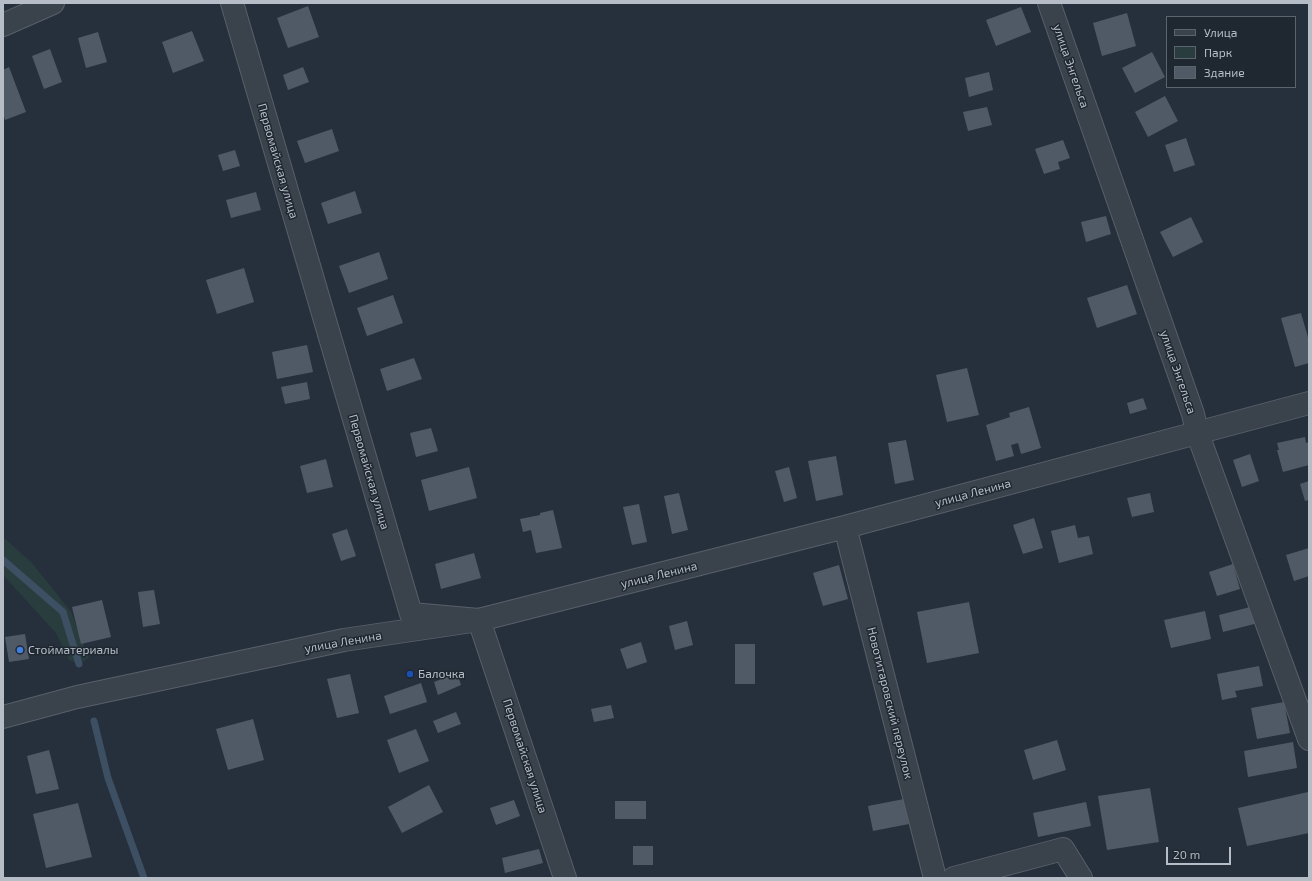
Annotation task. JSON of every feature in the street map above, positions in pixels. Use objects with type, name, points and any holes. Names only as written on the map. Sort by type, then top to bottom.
[{"type":"street","points":[[3,25],[53,3]]},
{"type":"street","name":"Первомайская улица","points":[[232,3],[410,614],[479,620],[565,878]]},
{"type":"street","name":"улица Энгельса","points":[[1049,3],[1198,432],[1309,739]]},
{"type":"street","name":"улица Ленина","points":[[3,717],[77,697],[344,640],[479,620],[845,527],[1309,403]]},
{"type":"street","name":"Новотитаровский переулок","points":[[845,527],[935,878]]},
{"type":"street","points":[[954,878],[1062,849],[1081,878]]},
{"type":"green space","points":[[3,537],[32,563],[71,612],[89,658],[79,664],[69,660],[56,633],[3,575]]},
{"type":"building","points":[[308,6],[319,37],[288,48],[277,18]]},
{"type":"building","points":[[1021,7],[1031,32],[996,46],[986,20]]},
{"type":"building","points":[[1127,13],[1136,46],[1102,56],[1093,23]]},
{"type":"building","points":[[192,31],[204,61],[173,73],[162,42]]},
{"type":"building","points":[[98,32],[107,62],[86,68],[78,38]]},
{"type":"building","points":[[50,49],[62,82],[44,89],[32,56]]},
{"type":"building","points":[[1152,52],[1165,77],[1135,93],[1122,68]]},
{"type":"building","points":[[9,67],[26,112],[5,120],[3,114],[3,70]]},
{"type":"building","points":[[303,67],[309,82],[288,90],[283,75]]},
{"type":"building","points":[[989,72],[993,90],[969,97],[965,78]]},
{"type":"building","points":[[1165,96],[1178,121],[1148,137],[1135,112]]},
{"type":"building","points":[[987,107],[992,125],[968,131],[963,112]]},
{"type":"building","points":[[332,129],[339,151],[305,163],[297,141]]},
{"type":"building","points":[[1186,138],[1195,165],[1174,172],[1165,145]]},
{"type":"building","points":[[1063,140],[1070,158],[1058,162],[1060,169],[1044,174],[1035,149]]},
{"type":"building","points":[[235,150],[240,166],[223,171],[218,155]]},
{"type":"building","points":[[355,191],[362,213],[328,224],[321,203]]},
{"type":"building","points":[[256,192],[261,210],[231,218],[226,200]]},
{"type":"building","points":[[1106,216],[1111,234],[1086,242],[1081,222]]},
{"type":"building","points":[[1191,217],[1203,242],[1173,257],[1160,232]]},
{"type":"building","points":[[379,252],[388,279],[349,293],[339,266]]},
{"type":"building","points":[[244,268],[254,302],[217,314],[206,280]]},
{"type":"building","points":[[1127,285],[1137,314],[1097,328],[1087,298]]},
{"type":"building","points":[[393,295],[403,323],[367,336],[357,308]]},
{"type":"building","points":[[1301,313],[1309,341],[1309,363],[1295,367],[1281,318]]},
{"type":"building","points":[[307,345],[313,372],[277,379],[272,352]]},
{"type":"building","points":[[414,358],[422,379],[387,391],[380,369]]},
{"type":"building","points":[[967,368],[979,415],[947,422],[936,375]]},
{"type":"building","points":[[307,382],[310,399],[285,404],[281,387]]},
{"type":"building","points":[[1143,398],[1147,409],[1130,414],[1127,403]]},
{"type":"building","points":[[1029,407],[1041,448],[1021,454],[1018,443],[1011,445],[1014,456],[996,461],[986,425],[1010,417],[1009,413]]},
{"type":"building","points":[[431,428],[438,451],[416,457],[410,433]]},
{"type":"building","points":[[1305,437],[1306,443],[1309,442],[1309,465],[1283,472],[1277,450],[1279,450],[1277,443]]},
{"type":"building","points":[[906,440],[914,480],[895,484],[888,443]]},
{"type":"building","points":[[1250,454],[1259,481],[1242,487],[1233,460]]},
{"type":"building","points":[[836,456],[843,495],[816,501],[808,461]]},
{"type":"building","points":[[326,459],[333,487],[307,493],[300,466]]},
{"type":"building","points":[[469,467],[477,498],[429,511],[421,480]]},
{"type":"building","points":[[789,467],[797,498],[784,502],[775,471]]},
{"type":"building","points":[[1309,481],[1309,500],[1305,501],[1300,484]]},
{"type":"building","points":[[679,493],[688,530],[672,534],[664,496]]},
{"type":"building","points":[[1150,493],[1154,512],[1132,517],[1127,498]]},
{"type":"building","points":[[639,504],[647,542],[632,545],[623,507]]},
{"type":"building","points":[[553,510],[562,548],[536,553],[531,530],[523,532],[520,519],[540,515],[540,513]]},
{"type":"building","points":[[1034,518],[1043,548],[1023,554],[1013,525]]},
{"type":"building","points":[[1075,525],[1078,538],[1089,536],[1093,554],[1059,563],[1051,531]]},
{"type":"building","points":[[347,529],[356,556],[341,561],[332,534]]},
{"type":"building","points":[[1309,548],[1309,576],[1294,581],[1286,555]]},
{"type":"building","points":[[474,553],[481,578],[441,589],[435,564]]},
{"type":"building","points":[[1233,564],[1240,589],[1217,596],[1209,572]]},
{"type":"building","points":[[839,565],[848,599],[823,606],[813,573]]},
{"type":"building","points":[[154,590],[160,624],[143,627],[138,592]]},
{"type":"building","points":[[102,600],[111,637],[81,644],[72,607]]},
{"type":"building","points":[[969,602],[979,653],[927,663],[917,612]]},
{"type":"building","points":[[1262,604],[1266,621],[1223,632],[1219,615]]},
{"type":"building","points":[[1205,611],[1211,639],[1171,648],[1164,620]]},
{"type":"building","points":[[687,621],[693,645],[675,650],[669,626]]},
{"type":"building","points":[[25,634],[29,659],[9,662],[5,637]]},
{"type":"building","points":[[641,642],[647,662],[627,669],[620,649]]},
{"type":"building","points":[[735,644],[755,644],[755,684],[735,684]]},
{"type":"building","points":[[1259,666],[1263,686],[1235,691],[1237,697],[1222,700],[1217,674]]},
{"type":"building","points":[[457,673],[461,685],[438,695],[434,682]]},
{"type":"building","points":[[350,674],[359,713],[337,718],[327,679]]},
{"type":"building","points":[[421,683],[427,702],[390,714],[384,696]]},
{"type":"building","points":[[1284,702],[1290,733],[1257,739],[1251,708]]},
{"type":"building","points":[[611,705],[614,718],[594,722],[591,709]]},
{"type":"building","points":[[456,712],[461,724],[438,733],[433,721]]},
{"type":"building","points":[[253,719],[264,760],[228,770],[216,729]]},
{"type":"building","points":[[416,729],[429,761],[399,773],[387,740]]},
{"type":"building","points":[[1057,740],[1066,770],[1033,780],[1024,750]]},
{"type":"building","points":[[1293,742],[1297,768],[1248,777],[1244,751]]},
{"type":"building","points":[[49,750],[59,789],[36,794],[27,756]]},
{"type":"building","points":[[429,785],[443,812],[402,833],[388,807]]},
{"type":"building","points":[[1150,788],[1159,842],[1107,850],[1098,796]]},
{"type":"building","points":[[1308,792],[1309,833],[1247,846],[1238,808]]},
{"type":"building","points":[[904,799],[909,824],[873,831],[868,806]]},
{"type":"building","points":[[514,800],[520,816],[496,825],[490,808]]},
{"type":"building","points":[[615,801],[646,801],[646,819],[615,819]]},
{"type":"building","points":[[1086,802],[1091,826],[1038,837],[1033,813]]},
{"type":"building","points":[[78,803],[92,857],[46,868],[33,814]]},
{"type":"building","points":[[633,846],[653,846],[653,865],[633,865]]},
{"type":"building","points":[[539,849],[543,863],[505,873],[502,858]]},
{"type":"waterway","points":[[3,560],[63,612],[79,664]]},
{"type":"waterway","points":[[94,721],[108,778],[144,878]]},
{"type":"place","name":"Стойматериалы","points":[[20,650]]},
{"type":"place","name":"Балочка","points":[[410,674]]}]
